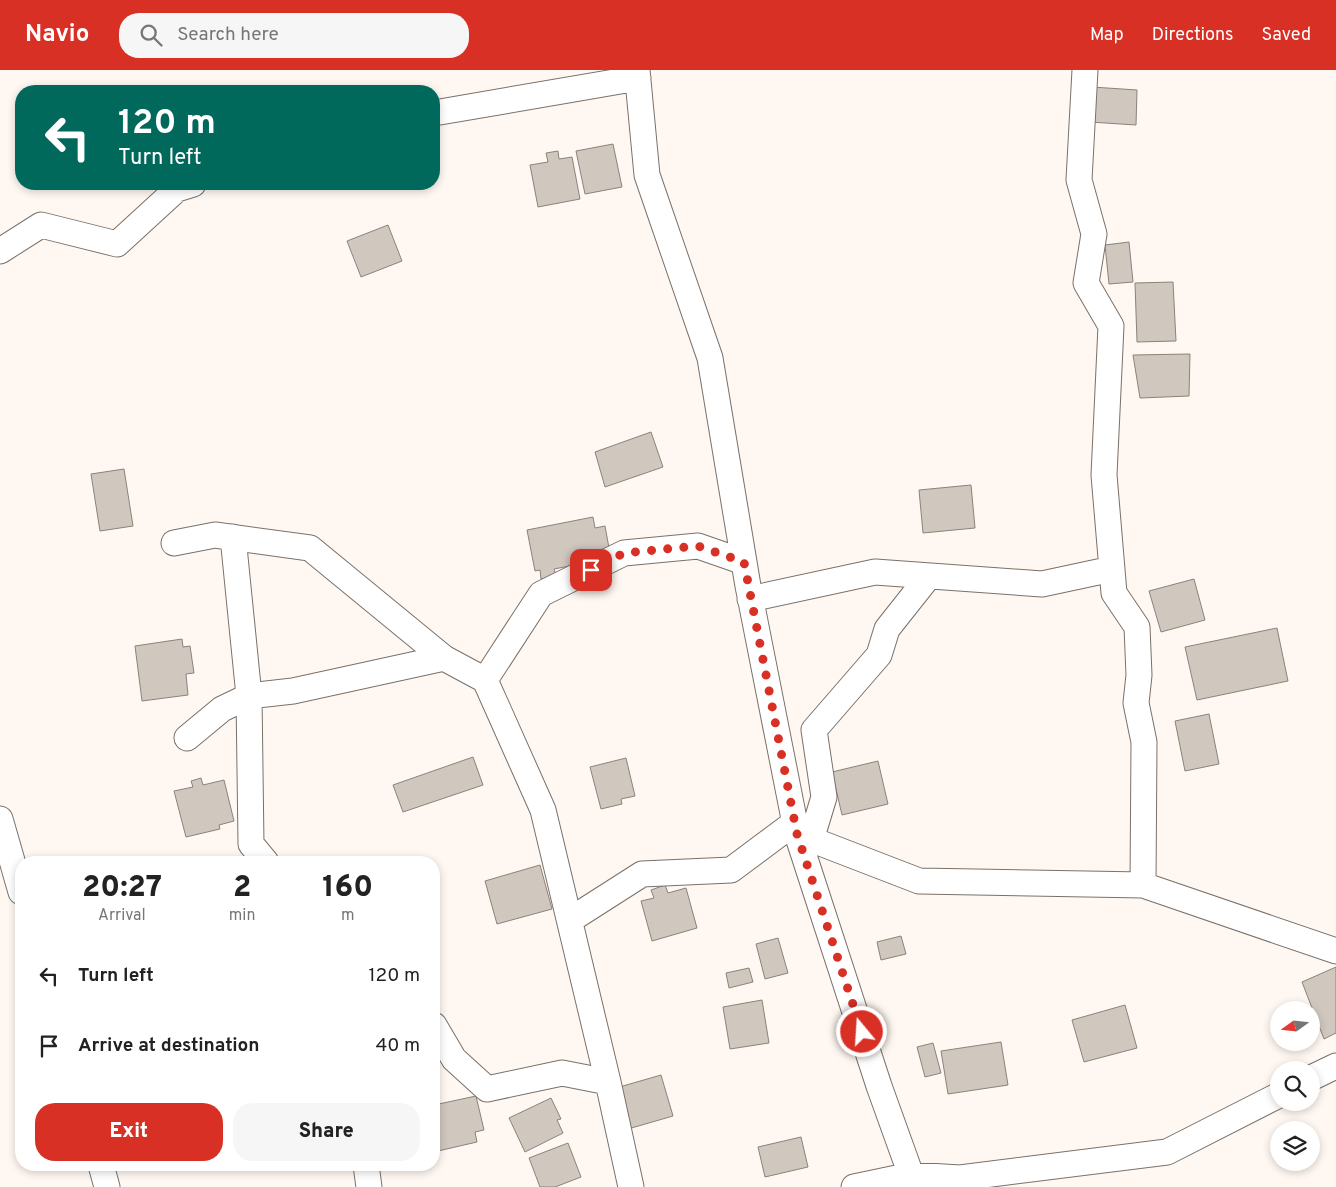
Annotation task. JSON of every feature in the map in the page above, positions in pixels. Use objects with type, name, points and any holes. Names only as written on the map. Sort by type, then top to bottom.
[{"type":"street","points":[[1085,70],[1079,180],[1094,234],[1086,283],[1111,326],[1104,475],[1114,593],[1137,627],[1139,675],[1136,703],[1144,742],[1143,884]]},
{"type":"street","points":[[440,112],[638,74],[647,175],[710,358],[750,599],[800,832],[879,1086],[911,1175]]},
{"type":"street","points":[[0,251],[41,225],[117,244],[176,190]]},
{"type":"street","points":[[174,542],[215,535],[310,548],[444,658],[484,680],[543,810],[608,1082],[630,1187]]},
{"type":"street","points":[[233,537],[249,696],[251,844],[261,856]]},
{"type":"street","points":[[484,680],[541,594],[624,553],[698,546],[744,562]]},
{"type":"street","points":[[750,599],[875,572],[1042,584],[1112,569]]},
{"type":"street","points":[[570,920],[642,874],[731,870],[800,832],[824,797],[814,730],[879,655],[888,629],[929,576]]},
{"type":"street","points":[[186,738],[222,709],[249,696],[293,691],[444,658]]},
{"type":"street","points":[[0,819],[15,871]]},
{"type":"street","points":[[800,832],[920,881],[1143,884],[1336,951]]},
{"type":"street","points":[[440,1035],[454,1059],[488,1089],[562,1074],[608,1082]]},
{"type":"street","points":[[1320,1074],[1336,1066]]},
{"type":"street","points":[[854,1187],[911,1175],[962,1182],[1167,1152],[1270,1100]]},
{"type":"street","points":[[103,1171],[107,1187]]},
{"type":"street","points":[[367,1171],[369,1187]]},
{"type":"building","points":[[1092,87],[1137,90],[1136,125],[1090,122]]},
{"type":"building","points":[[613,144],[622,187],[585,194],[576,151]]},
{"type":"building","points":[[558,151],[559,159],[572,157],[580,199],[538,207],[530,165],[548,162],[546,153]]},
{"type":"building","points":[[388,225],[402,261],[361,277],[347,241]]},
{"type":"building","points":[[1129,242],[1133,282],[1109,284],[1105,245]]},
{"type":"building","points":[[1173,282],[1176,341],[1137,342],[1135,283]]},
{"type":"building","points":[[1190,354],[1189,396],[1140,398],[1133,355]]},
{"type":"building","points":[[651,432],[663,467],[605,487],[595,452]]},
{"type":"building","points":[[124,469],[133,526],[100,531],[91,474]]},
{"type":"building","points":[[971,485],[975,528],[923,533],[919,490]]},
{"type":"building","points":[[593,517],[595,528],[605,526],[609,548],[600,550],[601,560],[554,569],[556,576],[541,579],[540,570],[535,571],[527,530]]},
{"type":"building","points":[[1194,579],[1205,620],[1161,632],[1149,591]]},
{"type":"building","points":[[1277,628],[1288,681],[1197,700],[1185,647]]},
{"type":"building","points":[[182,639],[183,647],[190,646],[194,673],[186,674],[188,695],[142,701],[135,646]]},
{"type":"building","points":[[1209,714],[1219,764],[1185,771],[1175,721]]},
{"type":"building","points":[[473,757],[483,785],[403,812],[393,785]]},
{"type":"building","points":[[626,758],[635,796],[621,799],[622,804],[601,809],[590,767]]},
{"type":"building","points":[[878,761],[888,804],[842,815],[832,772]]},
{"type":"building","points":[[201,778],[203,785],[224,780],[234,821],[219,825],[220,829],[186,837],[174,791],[193,787],[191,781]]},
{"type":"building","points":[[540,865],[552,909],[497,924],[485,881]]},
{"type":"building","points":[[665,885],[668,893],[686,888],[697,928],[652,941],[641,901],[654,898],[651,890]]},
{"type":"building","points":[[901,936],[906,954],[881,960],[877,942]]},
{"type":"building","points":[[778,938],[788,973],[765,979],[756,944]]},
{"type":"building","points":[[1336,967],[1336,1033],[1324,1039],[1320,1029],[1320,1001],[1309,1001],[1302,982]]},
{"type":"building","points":[[749,968],[753,982],[729,988],[726,973]]},
{"type":"building","points":[[762,1000],[769,1043],[730,1049],[723,1007]]},
{"type":"building","points":[[1125,1005],[1137,1048],[1084,1062],[1072,1020]]},
{"type":"building","points":[[1001,1042],[1008,1085],[948,1094],[941,1051]]},
{"type":"building","points":[[933,1043],[941,1073],[925,1077],[917,1047]]},
{"type":"building","points":[[661,1075],[673,1116],[628,1129],[616,1088]]},
{"type":"building","points":[[476,1096],[484,1130],[475,1132],[477,1142],[440,1151],[440,1104]]},
{"type":"building","points":[[551,1098],[561,1119],[557,1120],[563,1133],[525,1152],[509,1118]]},
{"type":"building","points":[[801,1137],[808,1167],[765,1177],[758,1147]]},
{"type":"building","points":[[568,1143],[581,1177],[555,1187],[540,1187],[529,1158]]},
{"type":"route","points":[[591,570],[624,553],[698,546],[744,562],[797,834],[862,1032]]}]
